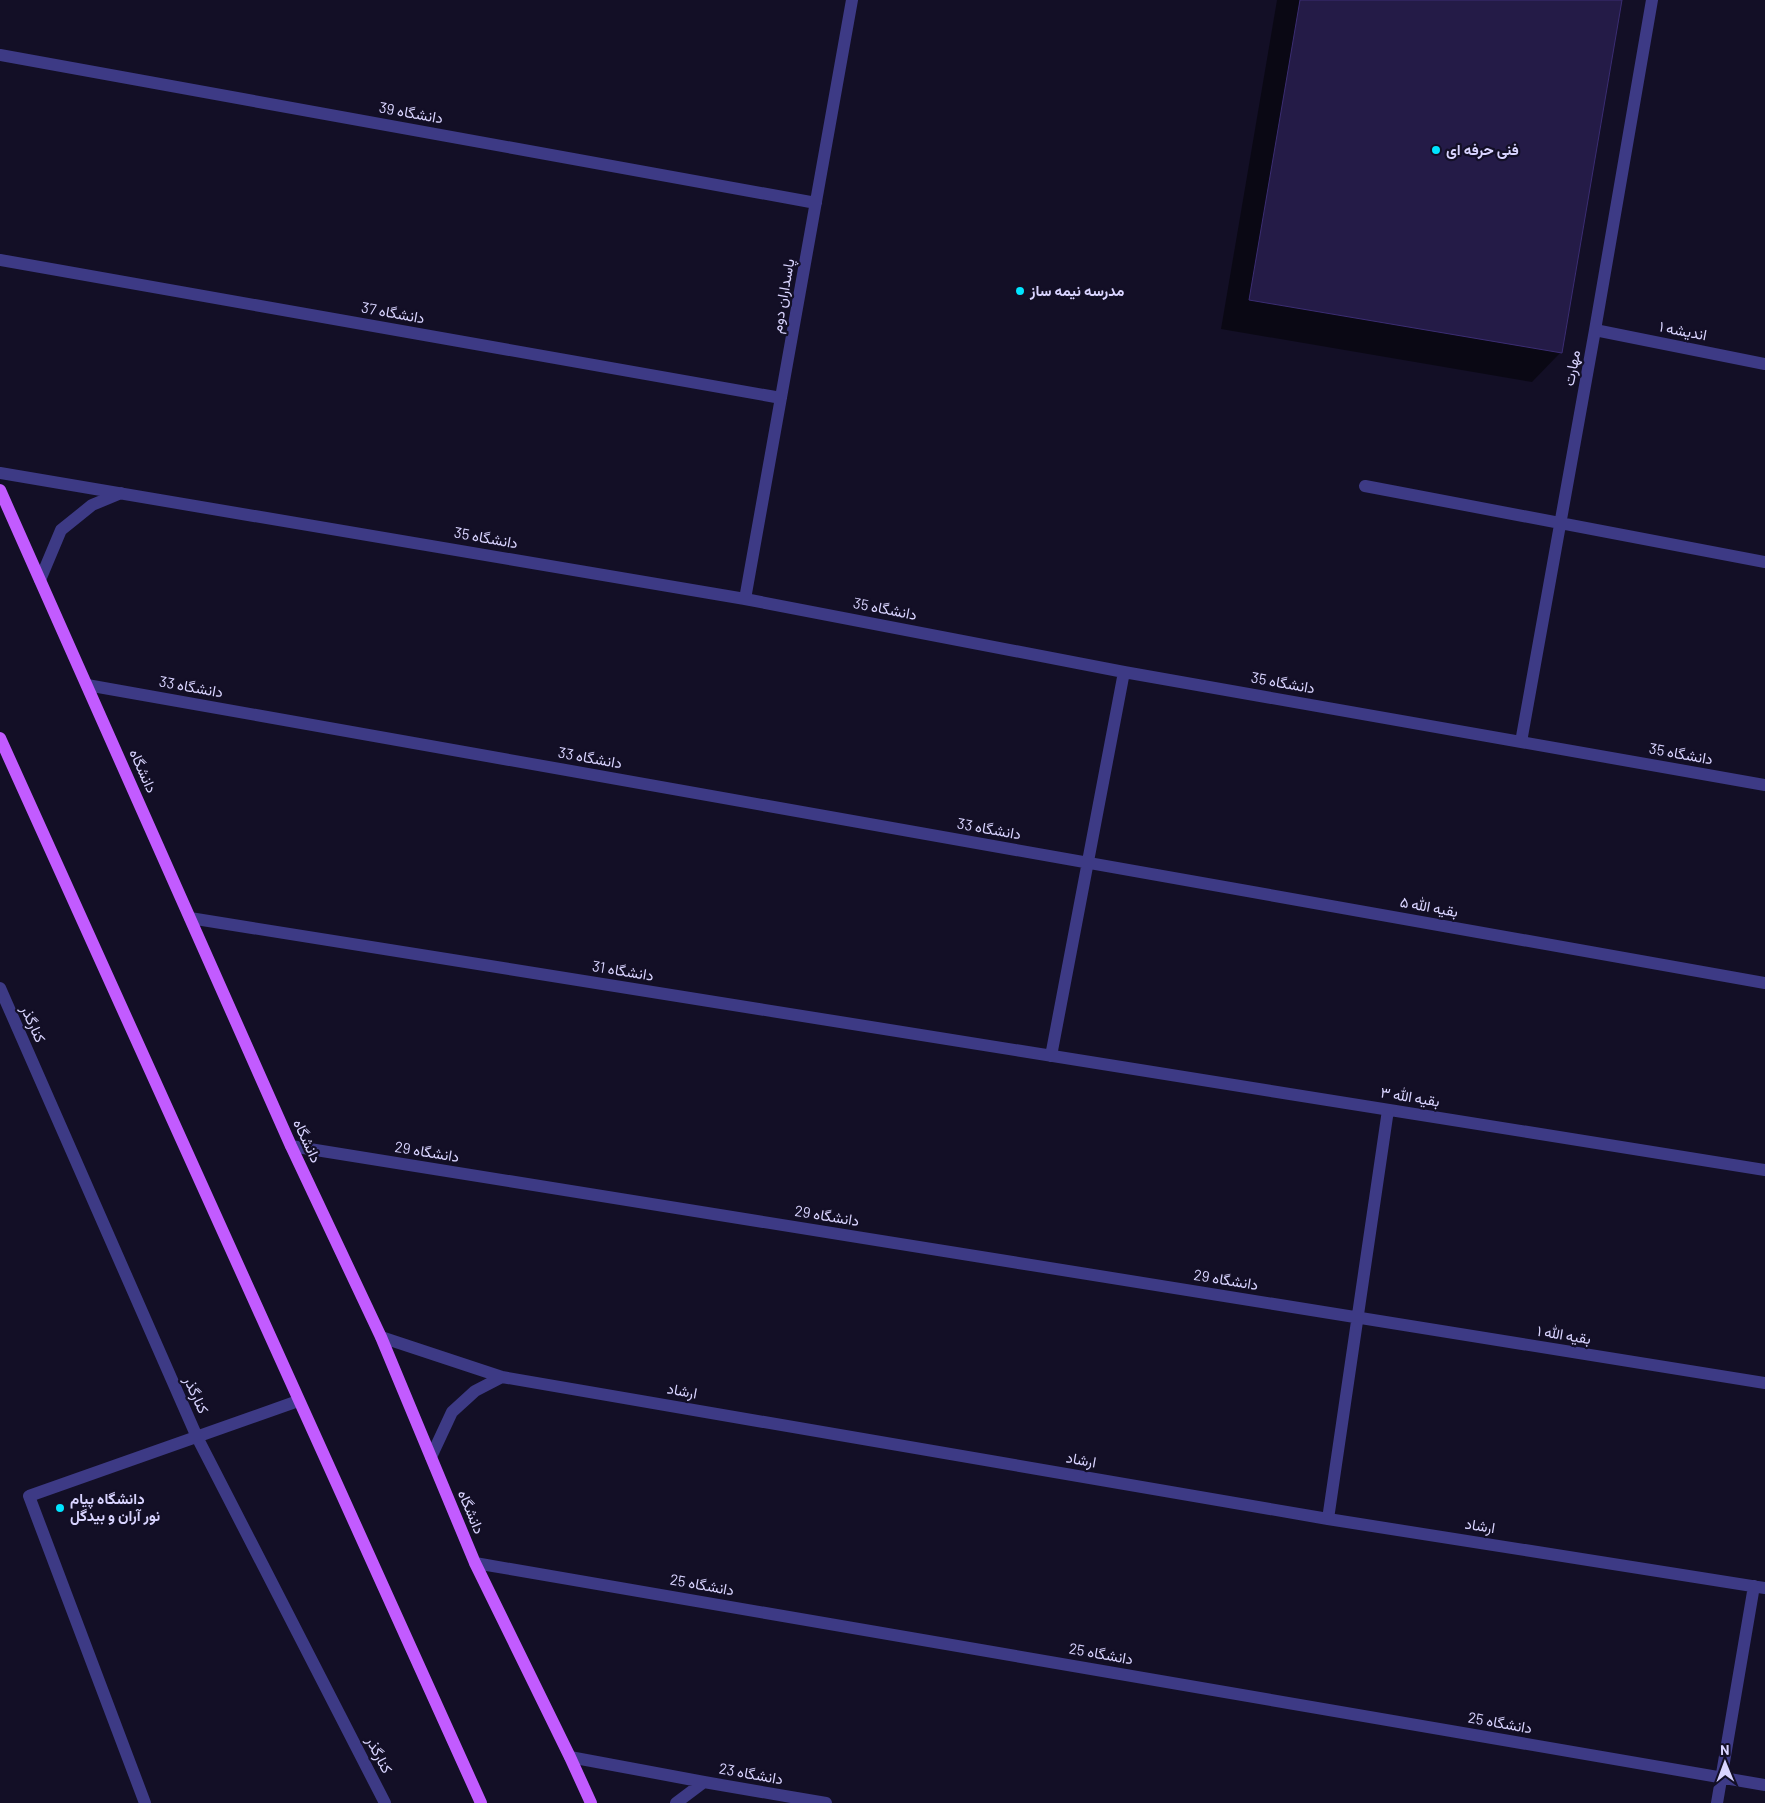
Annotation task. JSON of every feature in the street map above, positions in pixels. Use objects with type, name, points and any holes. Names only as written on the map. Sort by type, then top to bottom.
[{"type":"main road","name":"دانشگاه","points":[[0,490],[291,1146],[380,1337],[475,1563],[591,1803]]},
{"type":"main road","points":[[0,738],[481,1803]]},
{"type":"street","name":"پاسداران دوم","points":[[745,599],[852,0]]},
{"type":"street","name":"مهارت","points":[[1521,742],[1652,0]]},
{"type":"street","name":"دانشگاه 39","points":[[0,55],[816,203]]},
{"type":"street","name":"دانشگاه 37","points":[[0,260],[781,398]]},
{"type":"street","name":"اندیشه ۱","points":[[1595,330],[1765,364]]},
{"type":"street","name":"دانشگاه 35","points":[[0,473],[745,599],[1124,672],[1765,785]]},
{"type":"street","points":[[1365,486],[1765,562]]},
{"type":"street","points":[[40,580],[60,530],[92,505],[121,493]]},
{"type":"street","points":[[1051,1056],[1124,672]]},
{"type":"street","name":"دانشگاه 33","points":[[87,685],[1087,863]]},
{"type":"street","name":"بقیه الله ۵","points":[[1087,863],[1765,983]]},
{"type":"street","name":"دانشگاه 31","points":[[190,918],[1051,1056]]},
{"type":"street","name":"کنارگذر","points":[[0,988],[197,1437],[385,1803]]},
{"type":"street","name":"بقیه الله ۳","points":[[1051,1056],[1765,1170]]},
{"type":"street","points":[[1328,1519],[1388,1110]]},
{"type":"street","name":"دانشگاه 29","points":[[291,1146],[1357,1318]]},
{"type":"street","name":"بقیه الله ۱","points":[[1357,1318],[1765,1383]]},
{"type":"street","name":"ارشاد","points":[[380,1337],[502,1377],[1328,1519],[1760,1587]]},
{"type":"street","points":[[431,1457],[452,1412],[474,1391],[502,1377]]},
{"type":"street","points":[[145,1803],[29,1496],[298,1401]]},
{"type":"street","name":"دانشگاه 25","points":[[475,1563],[1765,1785]]},
{"type":"street","points":[[1717,1803],[1760,1587]]},
{"type":"street","points":[[570,1757],[704,1782]]},
{"type":"street","name":"دانشگاه 23","points":[[676,1803],[704,1782],[826,1803]]},
{"type":"building","name":"فنی حرفه ای","points":[[1300,0],[1622,0],[1562,353],[1249,300]]},
{"type":"place","name":"فنی حرفه ای","points":[[1436,150]]},
{"type":"place","name":"مدرسه نیمه ساز","points":[[1020,291]]},
{"type":"place","name":"دانشگاه پیام نور آران و بیدگل","points":[[60,1508]]}]
